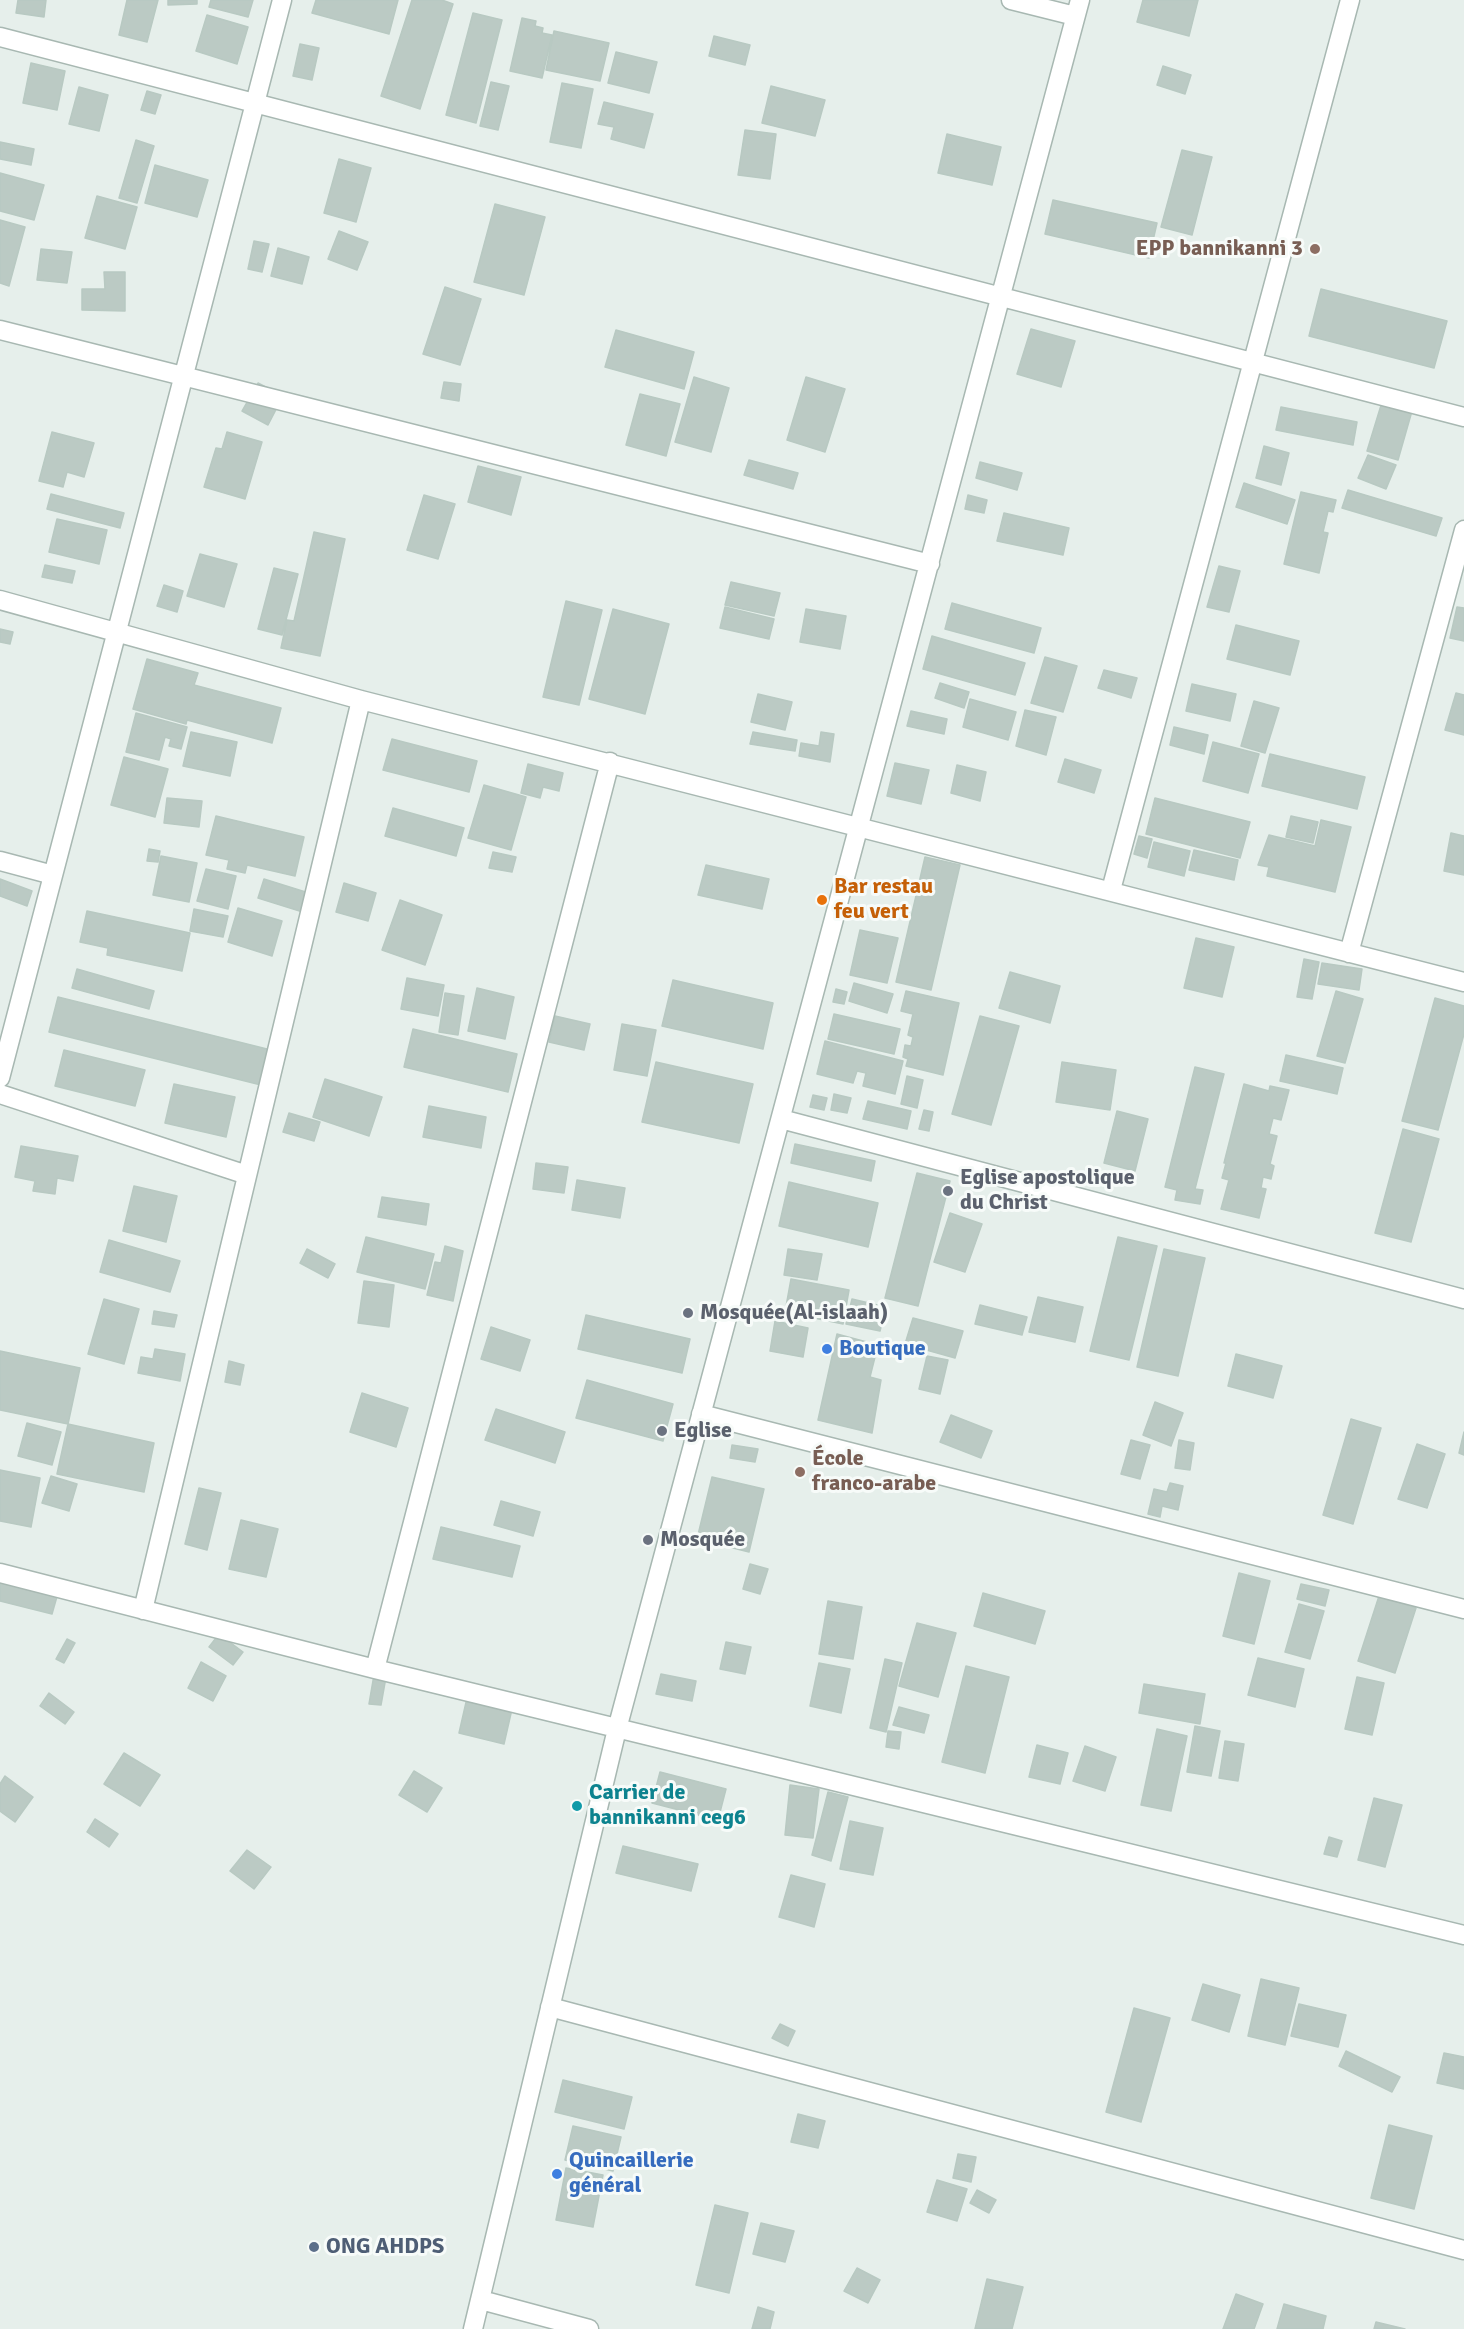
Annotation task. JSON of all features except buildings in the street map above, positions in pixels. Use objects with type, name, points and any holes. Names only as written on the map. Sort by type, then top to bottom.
[{"type":"street","points":[[0,1078],[282,0]]},
{"type":"street","points":[[473,2329],[617,1729],[1078,8],[1011,0]]},
{"type":"street","points":[[1111,890],[1350,0]]},
{"type":"street","points":[[0,37],[253,105],[1464,417]]},
{"type":"street","points":[[0,330],[930,564]]},
{"type":"street","points":[[1349,953],[1464,531]]},
{"type":"street","points":[[0,600],[361,700],[1464,982]]},
{"type":"street","points":[[143,1610],[361,700]]},
{"type":"street","points":[[375,1669],[610,762]]},
{"type":"street","points":[[0,861],[53,875]]},
{"type":"street","points":[[0,1094],[247,1175]]},
{"type":"street","points":[[780,1119],[1464,1299]]},
{"type":"street","points":[[701,1414],[1464,1609]]},
{"type":"street","points":[[0,1573],[617,1729],[1464,1935]]},
{"type":"street","points":[[550,2007],[1464,2250]]},
{"type":"street","points":[[481,2300],[590,2329]]},
{"type":"place","name":"EPP bannikanni 3","points":[[1315,249]]},
{"type":"place","name":"Bar restau feu vert","points":[[822,900]]},
{"type":"place","name":"Eglise apostolique du Christ","points":[[948,1191]]},
{"type":"place","name":"Mosquée(Al-islaah)","points":[[688,1313]]},
{"type":"place","name":"Boutique","points":[[827,1349]]},
{"type":"place","name":"Eglise","points":[[662,1431]]},
{"type":"place","name":"École franco-arabe","points":[[800,1472]]},
{"type":"place","name":"Mosquée","points":[[648,1540]]},
{"type":"place","name":"Carrier de bannikanni ceg6","points":[[577,1806]]},
{"type":"place","name":"Quincaillerie général","points":[[557,2174]]},
{"type":"place","name":"ONG AHDPS","points":[[314,2247]]}]
